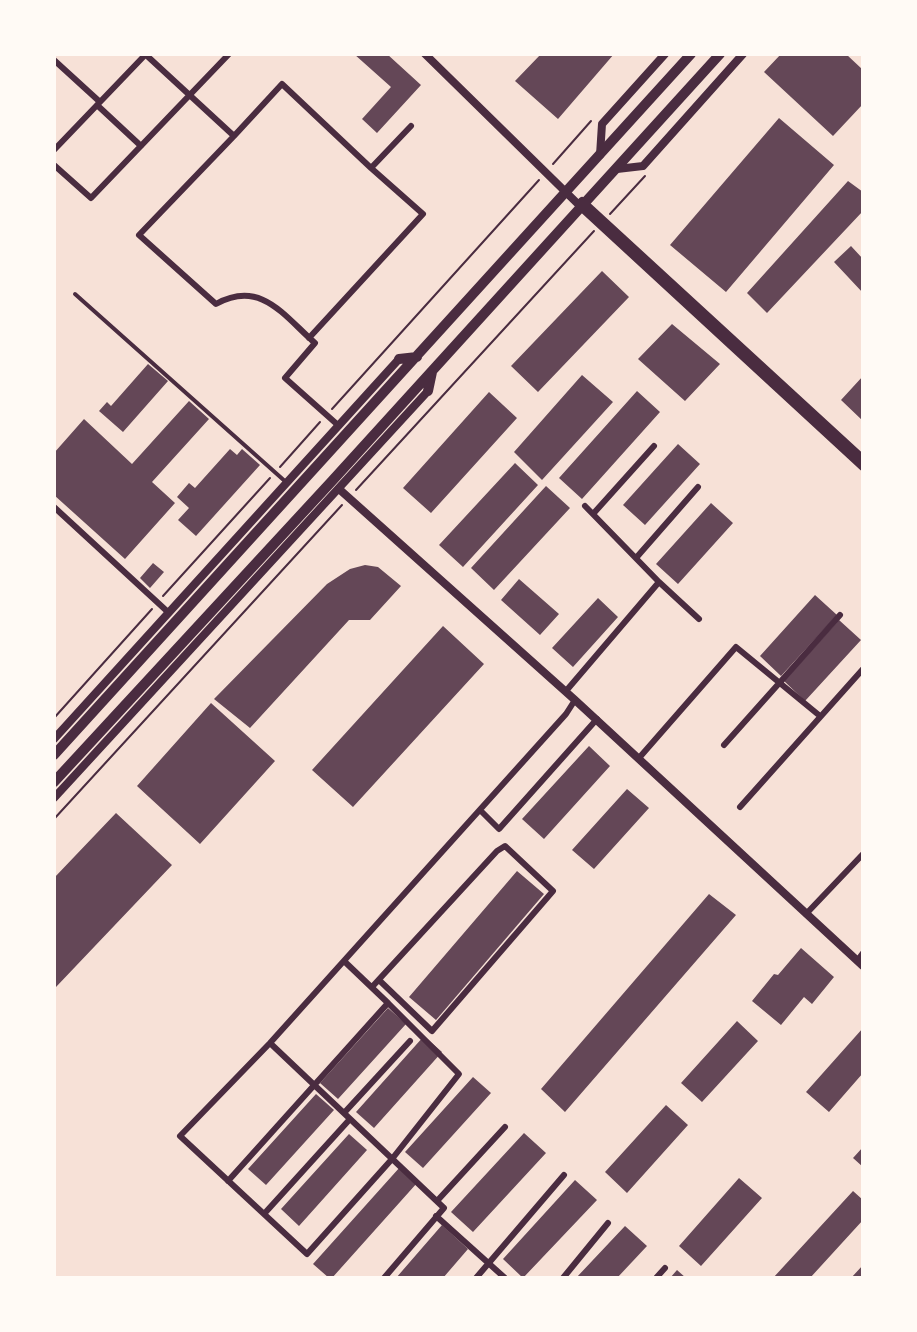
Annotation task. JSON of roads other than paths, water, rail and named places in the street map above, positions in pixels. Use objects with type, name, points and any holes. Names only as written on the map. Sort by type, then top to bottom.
[{"type":"main road","points":[[54,755],[691,54]]},
{"type":"main road","points":[[54,782],[432,372],[720,54]]},
{"type":"main road","points":[[399,359],[417,357]]},
{"type":"main road","points":[[428,392],[432,372]]},
{"type":"street","points":[[54,150],[145,54],[234,135]]},
{"type":"street","points":[[54,165],[91,198],[229,54]]},
{"type":"street","points":[[425,54],[567,191],[863,459]]},
{"type":"street","points":[[600,155],[602,124],[665,54]]},
{"type":"street","points":[[617,169],[643,166],[743,54]]},
{"type":"street","points":[[54,60],[141,146]]},
{"type":"street","points":[[309,338],[423,214],[282,84],[139,235],[216,304],[228,298],[245,295],[263,297],[309,338],[315,343],[285,378],[339,426]]},
{"type":"street","points":[[371,168],[411,126]]},
{"type":"street","points":[[603,222],[863,467]]},
{"type":"street","points":[[54,739],[399,359]]},
{"type":"street","points":[[54,798],[428,392]]},
{"type":"street","points":[[593,514],[654,446]]},
{"type":"street","points":[[636,558],[698,487]]},
{"type":"street","points":[[339,489],[597,719],[806,914],[861,960]]},
{"type":"street","points":[[585,506],[659,582],[699,619]]},
{"type":"street","points":[[54,507],[169,613]]},
{"type":"street","points":[[566,691],[659,582]]},
{"type":"street","points":[[724,745],[840,615]]},
{"type":"street","points":[[639,758],[736,647],[820,716]]},
{"type":"street","points":[[740,807],[863,669]]},
{"type":"street","points":[[344,961],[459,1074],[392,1159],[307,1254],[180,1136],[270,1043],[566,714],[576,700]]},
{"type":"street","points":[[480,810],[499,829],[597,719]]},
{"type":"street","points":[[372,987],[497,851],[505,846],[553,891],[432,1031],[379,980]]},
{"type":"street","points":[[806,914],[863,854]]},
{"type":"street","points":[[228,1181],[388,1003]]},
{"type":"street","points":[[344,1113],[410,1041]]},
{"type":"street","points":[[270,1043],[444,1208],[384,1278]]},
{"type":"street","points":[[264,1214],[350,1119]]},
{"type":"street","points":[[437,1201],[505,1127]]},
{"type":"street","points":[[476,1278],[564,1175]]},
{"type":"street","points":[[436,1216],[505,1278]]},
{"type":"street","points":[[563,1278],[608,1223]]},
{"type":"street","points":[[656,1278],[665,1268]]},
{"type":"lane","points":[[75,294],[287,483]]}]
